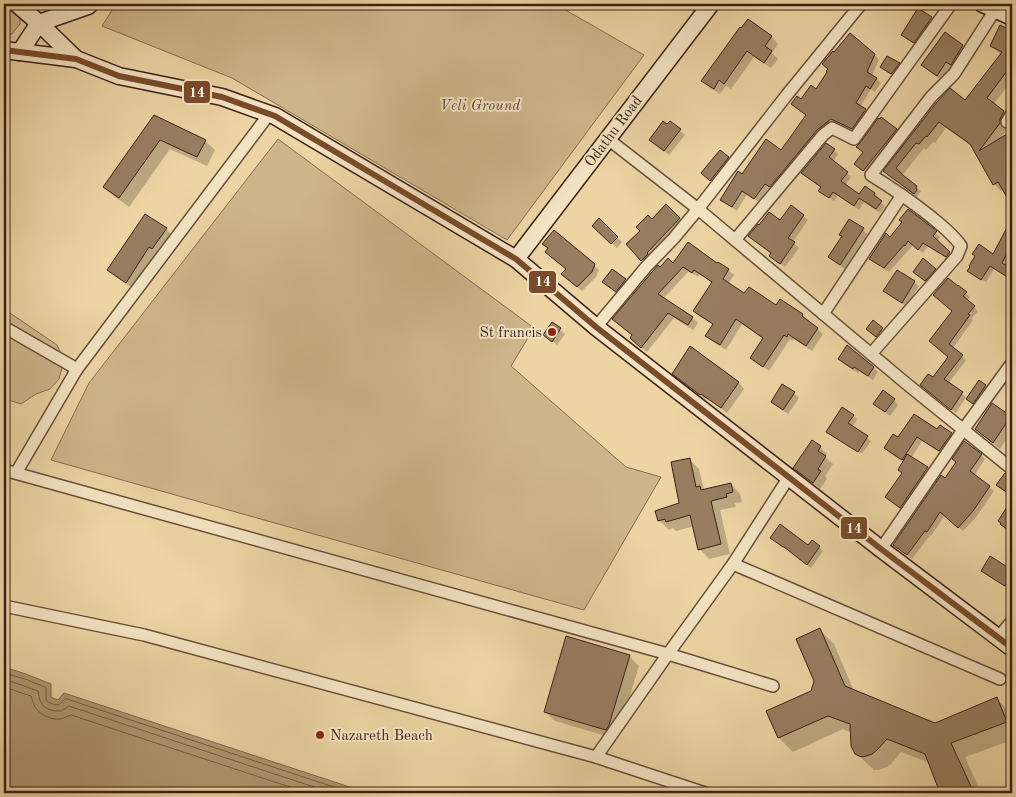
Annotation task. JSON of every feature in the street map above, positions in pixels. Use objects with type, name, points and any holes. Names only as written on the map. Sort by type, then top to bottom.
[{"type":"main road","points":[[17,4],[76,58]]},
{"type":"main road","points":[[20,52],[39,23],[90,4]]},
{"type":"main road","name":"Odathu Road","points":[[516,260],[608,139],[705,6]]},
{"type":"main road","points":[[989,7],[1012,17]]},
{"type":"main road","points":[[4,50],[76,58],[119,76],[222,97],[270,113],[516,260],[596,327],[881,549],[1012,648]]},
{"type":"street","points":[[596,327],[698,209],[861,4]]},
{"type":"street","points":[[735,240],[823,135],[832,128],[854,139],[951,4]]},
{"type":"street","points":[[871,354],[956,256],[961,246],[956,238],[902,195],[871,175],[931,97],[954,74],[989,7]]},
{"type":"street","points":[[16,473],[77,369],[270,113]]},
{"type":"street","points":[[608,139],[698,209],[1012,469]]},
{"type":"street","points":[[823,314],[902,195]]},
{"type":"street","points":[[4,327],[77,369]]},
{"type":"street","points":[[881,549],[1012,363]]},
{"type":"street","points":[[4,470],[668,654],[773,686]]},
{"type":"street","points":[[596,757],[733,564],[789,477]]},
{"type":"street","points":[[733,564],[1000,679]]},
{"type":"street","points":[[4,606],[144,634],[596,757],[705,793]]},
{"type":"street","points":[[998,638],[1012,621]]},
{"type":"green space","points":[[4,4],[10,4],[20,15],[20,24],[12,34],[4,33]]},
{"type":"green space","name":"Veli Ground","points":[[116,4],[555,4],[644,55],[507,240],[232,78],[102,26]]},
{"type":"green space","points":[[278,139],[534,328],[511,366],[626,467],[661,477],[584,610],[51,460],[89,383]]},
{"type":"green space","points":[[7,311],[57,345],[64,360],[59,379],[50,389],[36,394],[21,404],[5,399],[8,369],[4,361],[4,312]]},
{"type":"water","points":[[4,667],[51,684],[51,697],[58,700],[64,693],[368,793],[4,793]]},
{"type":"building","points":[[918,8],[932,17],[914,43],[901,35]]},
{"type":"building","points":[[748,19],[772,36],[765,46],[772,51],[764,63],[747,51],[724,84],[719,80],[714,89],[701,81],[740,27]]},
{"type":"building","points":[[1000,25],[1012,31],[1012,64],[987,98],[1004,111],[1000,123],[979,151],[1012,131],[1012,206],[998,182],[993,185],[970,144],[939,122],[927,137],[919,144],[916,143],[896,168],[917,186],[914,194],[883,171],[950,88],[965,100],[1002,52],[990,46]]},
{"type":"building","points":[[945,32],[963,45],[951,65],[946,62],[937,76],[921,65]]},
{"type":"building","points":[[850,33],[875,54],[867,72],[877,78],[870,89],[866,86],[856,103],[866,109],[852,129],[831,119],[817,130],[770,187],[765,184],[754,199],[742,191],[732,207],[720,200],[738,171],[742,174],[766,139],[781,150],[806,115],[791,104],[797,96],[801,99],[811,85],[816,89],[828,69],[822,64]]},
{"type":"building","points":[[887,56],[900,63],[891,74],[880,67]]},
{"type":"building","points":[[154,115],[206,140],[197,157],[160,140],[119,198],[103,187]]},
{"type":"building","points":[[881,117],[897,129],[863,171],[854,164],[863,152],[856,147],[878,118],[880,119]]},
{"type":"building","points":[[663,121],[667,124],[670,121],[681,129],[664,151],[649,140]]},
{"type":"building","points":[[826,143],[835,149],[829,157],[848,172],[841,181],[859,194],[865,186],[875,193],[874,195],[882,201],[876,209],[859,198],[854,206],[833,192],[829,198],[818,191],[821,187],[801,173]]},
{"type":"building","points":[[720,150],[729,157],[710,181],[701,173]]},
{"type":"building","points":[[666,204],[680,218],[641,261],[626,244],[640,231],[636,227],[648,215],[652,219]]},
{"type":"building","points":[[791,205],[804,215],[788,238],[795,242],[780,264],[769,256],[771,253],[748,236],[769,212],[780,220]]},
{"type":"building","points":[[908,209],[937,231],[933,236],[950,252],[946,257],[923,243],[918,250],[908,241],[884,268],[869,259],[886,233],[890,237],[902,222],[899,220]]},
{"type":"building","points":[[145,214],[167,228],[152,249],[149,247],[126,283],[107,270]]},
{"type":"building","points":[[599,218],[618,237],[611,244],[592,226]]},
{"type":"building","points":[[1012,218],[1012,244],[1002,263],[1012,269],[1012,280],[990,266],[981,280],[967,271],[975,256],[972,254],[979,244],[993,254]]},
{"type":"building","points":[[849,219],[864,228],[840,265],[828,257],[842,236],[839,235]]},
{"type":"building","points":[[554,230],[595,264],[592,272],[577,287],[561,274],[566,269],[545,252],[548,248],[542,244]]},
{"type":"building","points":[[688,242],[717,263],[729,269],[723,279],[744,293],[749,287],[776,305],[780,299],[803,314],[802,316],[818,328],[806,346],[788,334],[787,337],[784,335],[763,367],[750,358],[763,338],[736,319],[720,345],[705,336],[713,324],[693,311],[712,282],[694,270],[692,273],[683,267],[658,294],[693,317],[688,325],[668,313],[641,348],[630,338],[632,335],[612,319],[658,265],[660,267],[668,258],[673,263]]},
{"type":"building","points":[[923,258],[936,269],[925,281],[913,272]]},
{"type":"building","points":[[612,269],[626,279],[616,292],[602,282]]},
{"type":"building","points":[[897,270],[915,281],[902,303],[883,291]]},
{"type":"building","points":[[948,278],[967,292],[963,296],[975,306],[949,344],[963,355],[944,379],[963,392],[951,410],[920,385],[928,374],[933,377],[948,357],[929,341],[952,311],[933,295]]},
{"type":"building","points":[[873,320],[883,328],[876,337],[866,329]]},
{"type":"building","name":"St francis","points":[[552,322],[561,328],[552,342],[543,335]]},
{"type":"building","points":[[847,345],[874,367],[868,376],[838,359]]},
{"type":"building","points":[[690,346],[739,382],[721,408],[672,374]]},
{"type":"building","points":[[979,380],[986,385],[973,404],[966,399]]},
{"type":"building","points":[[782,384],[795,392],[783,410],[771,402]]},
{"type":"building","points":[[883,390],[895,399],[885,412],[873,404]]},
{"type":"building","points":[[992,403],[1011,416],[993,443],[975,429]]},
{"type":"building","points":[[842,407],[854,415],[848,423],[868,436],[858,452],[826,432]]},
{"type":"building","points":[[914,414],[937,429],[940,425],[952,433],[939,451],[917,437],[902,460],[884,448],[893,434],[898,437]]},
{"type":"building","points":[[812,440],[821,446],[818,451],[826,456],[818,469],[821,471],[813,483],[793,468]]},
{"type":"building","points":[[964,441],[982,454],[970,471],[990,486],[973,511],[958,528],[940,512],[927,532],[925,531],[907,555],[893,545],[941,475],[945,478],[956,462],[952,459]]},
{"type":"building","points":[[907,454],[928,467],[900,508],[885,497],[902,473],[898,470]]},
{"type":"building","points":[[690,458],[696,487],[700,486],[701,490],[731,483],[733,492],[726,494],[727,497],[711,501],[721,544],[698,550],[690,515],[666,522],[665,519],[658,521],[655,511],[679,503],[671,462]]},
{"type":"building","points":[[1005,473],[1012,476],[1012,496],[996,485]]},
{"type":"building","points":[[1012,499],[1012,524],[1008,530],[998,521]]},
{"type":"building","points":[[780,524],[808,545],[812,540],[820,546],[807,565],[770,538]]},
{"type":"building","points":[[990,556],[1012,570],[1012,574],[1005,586],[981,571]]},
{"type":"building","points":[[820,628],[845,686],[935,723],[997,697],[1007,722],[951,743],[974,793],[940,793],[925,754],[887,739],[872,754],[863,757],[855,754],[851,746],[850,724],[828,716],[778,738],[766,711],[811,691],[814,681],[796,639]]},
{"type":"building","points":[[566,636],[630,655],[606,730],[544,712]]},
{"type":"transit line","name":"14","points":[[4,50],[76,59],[119,76],[222,97],[275,116],[516,259],[596,327],[881,549],[1012,648]]},
{"type":"place","name":"St francis","points":[[552,332]]},
{"type":"place","name":"Nazareth Beach","points":[[320,735]]}]
